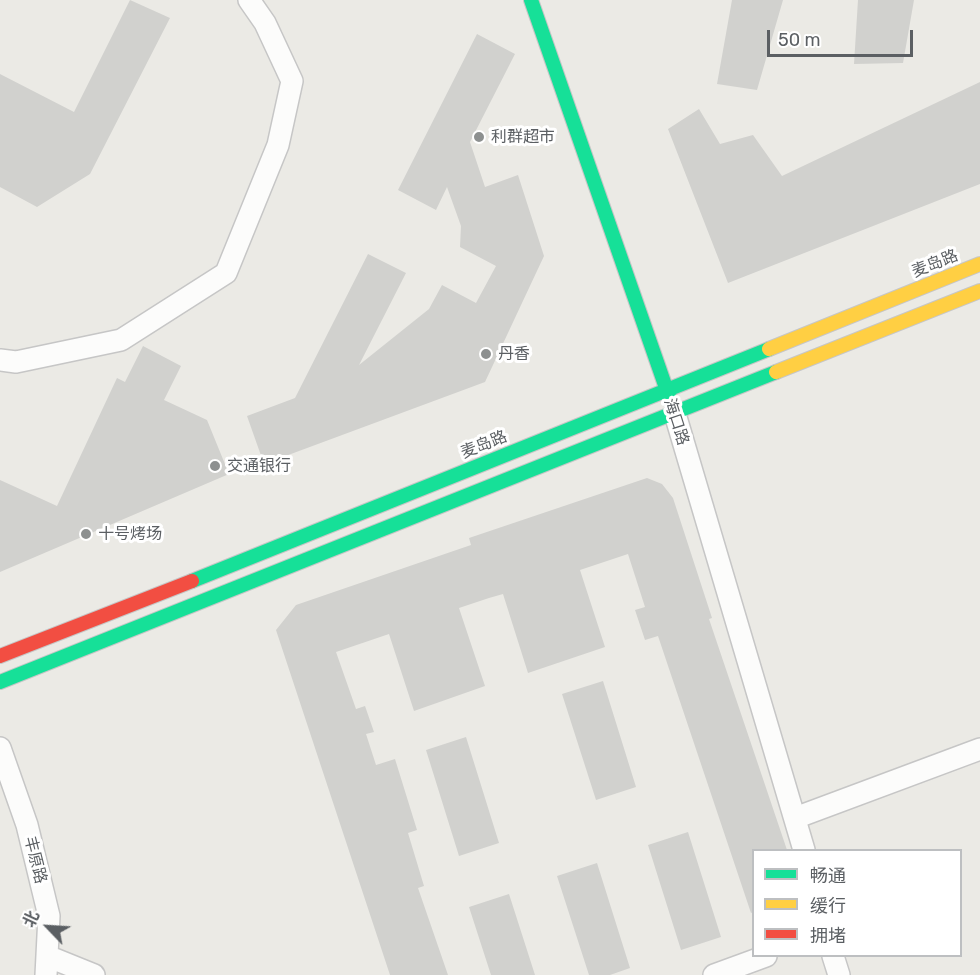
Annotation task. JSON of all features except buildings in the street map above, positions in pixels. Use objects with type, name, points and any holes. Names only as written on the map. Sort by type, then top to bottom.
[{"type":"main road","name":"海口路","points":[[531,0],[675,414]]},
{"type":"main road","name":"麦岛路","points":[[0,656],[980,264]]},
{"type":"main road","points":[[0,682],[980,291]]},
{"type":"street","points":[[0,360],[16,362],[121,340],[226,273],[278,145],[292,81],[264,23],[249,0]]},
{"type":"street","name":"海口路","points":[[675,414],[804,849]]},
{"type":"street","name":"丰原路","points":[[0,748],[27,825],[49,916],[46,966]]},
{"type":"street","points":[[795,818],[980,749]]},
{"type":"street","points":[[714,975],[763,957]]},
{"type":"street","points":[[833,957],[838,975]]},
{"type":"street","points":[[46,966],[94,975]]},
{"type":"traffic: fast","points":[[531,0],[673,408]]},
{"type":"traffic: fast","points":[[192,581],[769,349]]},
{"type":"traffic: fast","points":[[0,682],[776,372]]},
{"type":"traffic: slow","points":[[769,349],[980,264]]},
{"type":"traffic: slow","points":[[776,372],[980,291]]},
{"type":"traffic: jam","points":[[0,656],[192,581]]},
{"type":"place","name":"利群超市","points":[[479,137]]},
{"type":"place","name":"丹香","points":[[486,354]]},
{"type":"place","name":"交通银行","points":[[215,466]]},
{"type":"place","name":"十号烤场","points":[[86,534]]}]
